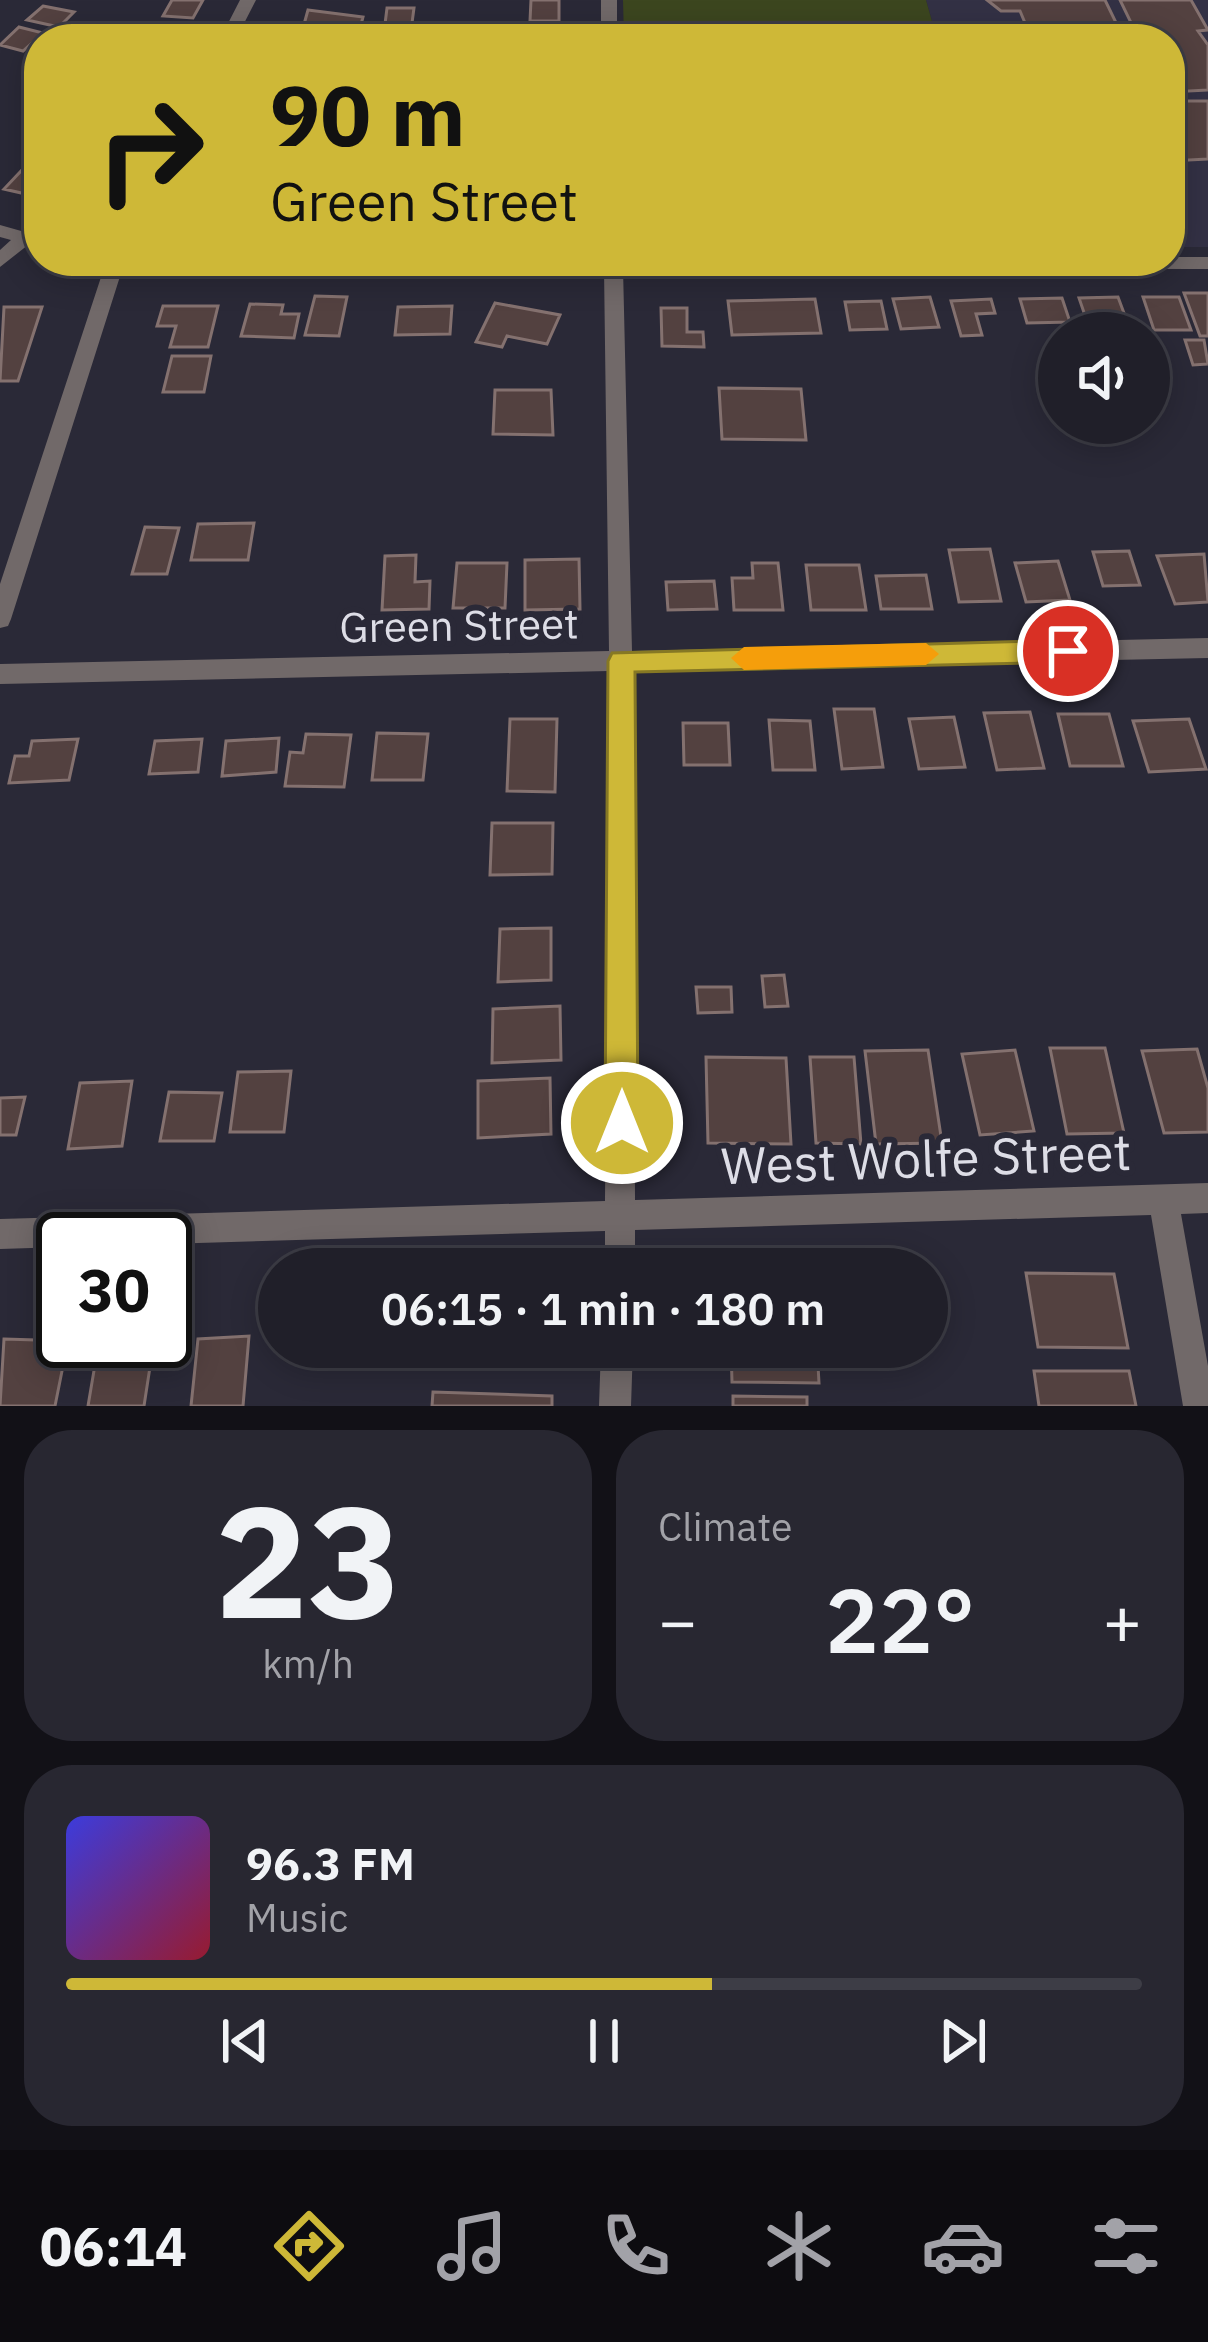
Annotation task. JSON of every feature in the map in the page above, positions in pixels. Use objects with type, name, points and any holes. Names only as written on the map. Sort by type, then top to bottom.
[{"type":"street","points":[[0,619],[110,276]]},
{"type":"street","points":[[613,276],[621,661],[621,1248]]},
{"type":"street","name":"Green Street","points":[[0,674],[1208,648]]},
{"type":"street","name":"West Wolfe Street","points":[[0,1234],[1208,1198]]},
{"type":"street","points":[[1162,1199],[1199,1406]]},
{"type":"street","points":[[615,1406],[616,1368]]},
{"type":"shaded area","points":[[926,0],[1208,0],[1208,247],[1185,247],[1185,24],[933,24]]},
{"type":"green space","points":[[623,0],[926,0],[933,24],[624,24]]},
{"type":"building","points":[[172,0],[203,0],[193,18],[163,16]]},
{"type":"building","points":[[531,0],[559,0],[559,21],[530,21]]},
{"type":"building","points":[[987,0],[1105,0],[1117,24],[1025,24],[1020,11],[1001,11]]},
{"type":"building","points":[[1120,0],[1191,0],[1208,30],[1198,31],[1208,45],[1208,90],[1185,91],[1185,24],[1132,24]]},
{"type":"building","points":[[43,6],[74,12],[62,24],[27,20]]},
{"type":"building","points":[[387,8],[414,8],[412,23],[385,24]]},
{"type":"building","points":[[308,10],[363,17],[361,24],[304,24]]},
{"type":"building","points":[[19,27],[24,28],[23,51],[0,45]]},
{"type":"building","points":[[1185,101],[1208,101],[1208,159],[1185,160]]},
{"type":"building","points":[[22,170],[24,170],[24,194],[4,189]]},
{"type":"building","points":[[1184,293],[1208,293],[1208,336],[1200,336]]},
{"type":"building","points":[[315,296],[347,297],[339,336],[305,335]]},
{"type":"building","points":[[930,297],[939,327],[901,329],[893,299]]},
{"type":"building","points":[[1118,297],[1124,312],[1084,312],[1079,298]]},
{"type":"building","points":[[1143,297],[1179,297],[1191,330],[1170,330],[1170,312],[1148,312]]},
{"type":"building","points":[[1062,298],[1067,312],[1038,312],[1038,323],[1027,323],[1020,299]]},
{"type":"building","points":[[815,299],[821,333],[732,335],[728,301]]},
{"type":"building","points":[[991,299],[995,313],[976,314],[982,335],[961,336],[951,301]]},
{"type":"building","points":[[881,301],[887,329],[850,330],[845,302]]},
{"type":"building","points":[[495,303],[560,315],[547,344],[507,336],[502,347],[476,342]]},
{"type":"building","points":[[250,304],[283,305],[281,314],[299,314],[294,338],[241,336]]},
{"type":"building","points":[[163,306],[218,306],[208,347],[170,347],[176,326],[157,326]]},
{"type":"building","points":[[452,306],[450,334],[395,335],[398,307]]},
{"type":"building","points":[[4,307],[42,307],[18,381],[0,381]]},
{"type":"building","points":[[661,308],[687,308],[687,332],[703,332],[704,347],[662,346]]},
{"type":"building","points":[[1185,340],[1204,340],[1208,364],[1193,365]]},
{"type":"building","points":[[172,356],[211,356],[204,392],[163,392]]},
{"type":"building","points":[[719,388],[801,389],[806,440],[722,439]]},
{"type":"building","points":[[495,390],[551,390],[553,435],[493,434]]},
{"type":"building","points":[[254,523],[248,560],[191,560],[198,524]]},
{"type":"building","points":[[145,527],[179,528],[167,574],[132,574]]},
{"type":"building","points":[[990,549],[1001,601],[959,602],[949,550]]},
{"type":"building","points":[[1129,551],[1140,585],[1103,586],[1093,552]]},
{"type":"building","points":[[1204,554],[1208,602],[1175,604],[1157,556]]},
{"type":"building","points":[[416,555],[415,582],[430,581],[429,609],[382,610],[385,556]]},
{"type":"building","points":[[579,559],[580,609],[525,610],[525,560]]},
{"type":"building","points":[[1058,561],[1070,600],[1026,602],[1015,563]]},
{"type":"building","points":[[457,563],[507,563],[505,608],[453,608]]},
{"type":"building","points":[[752,563],[778,563],[783,610],[734,610],[732,578],[753,578]]},
{"type":"building","points":[[806,565],[859,565],[866,610],[811,610]]},
{"type":"building","points":[[926,575],[932,609],[881,609],[876,576]]},
{"type":"building","points":[[714,581],[717,609],[668,610],[666,582]]},
{"type":"building","points":[[834,709],[874,709],[883,767],[842,769]]},
{"type":"building","points":[[1030,712],[1044,768],[997,770],[984,713]]},
{"type":"building","points":[[1058,714],[1109,714],[1123,766],[1070,766]]},
{"type":"building","points":[[954,717],[965,767],[919,769],[909,719]]},
{"type":"building","points":[[510,719],[557,719],[555,792],[507,791]]},
{"type":"building","points":[[1189,719],[1206,769],[1149,772],[1133,721]]},
{"type":"building","points":[[769,720],[810,721],[815,770],[773,770]]},
{"type":"building","points":[[683,723],[728,723],[730,765],[684,765]]},
{"type":"building","points":[[377,733],[428,734],[423,780],[372,780]]},
{"type":"building","points":[[306,734],[351,735],[344,787],[285,786],[290,752],[303,753]]},
{"type":"building","points":[[279,738],[276,772],[222,776],[226,741]]},
{"type":"building","points":[[78,739],[69,780],[9,783],[15,756],[29,756],[32,741]]},
{"type":"building","points":[[202,739],[198,772],[149,774],[155,741]]},
{"type":"building","points":[[492,823],[553,823],[552,874],[490,875]]},
{"type":"building","points":[[551,928],[551,980],[498,982],[500,929]]},
{"type":"building","points":[[784,975],[788,1006],[765,1007],[762,976]]},
{"type":"building","points":[[696,987],[731,987],[732,1012],[698,1013]]},
{"type":"building","points":[[560,1006],[561,1060],[492,1063],[493,1009]]},
{"type":"building","points":[[1050,1048],[1105,1048],[1124,1133],[1067,1134]]},
{"type":"building","points":[[1197,1049],[1208,1088],[1208,1132],[1164,1133],[1142,1051]]},
{"type":"building","points":[[928,1050],[942,1143],[876,1144],[865,1051]]},
{"type":"building","points":[[1015,1050],[1034,1131],[980,1135],[962,1054]]},
{"type":"building","points":[[706,1057],[786,1058],[791,1144],[708,1143]]},
{"type":"building","points":[[810,1057],[854,1057],[861,1144],[816,1143]]},
{"type":"building","points":[[291,1071],[284,1132],[230,1132],[238,1072]]},
{"type":"building","points":[[550,1078],[551,1134],[478,1138],[478,1081]]},
{"type":"building","points":[[132,1081],[122,1146],[68,1149],[80,1083]]},
{"type":"building","points":[[169,1092],[222,1093],[214,1141],[160,1141]]},
{"type":"building","points":[[25,1097],[16,1135],[0,1135],[0,1098]]},
{"type":"building","points":[[1026,1273],[1114,1274],[1128,1348],[1038,1347]]},
{"type":"building","points":[[249,1336],[243,1406],[191,1406],[198,1339]]},
{"type":"building","points":[[4,1339],[36,1340],[36,1368],[63,1368],[55,1406],[0,1406]]},
{"type":"building","points":[[94,1368],[150,1368],[144,1406],[88,1406]]},
{"type":"building","points":[[732,1368],[818,1368],[819,1383],[732,1382]]},
{"type":"building","points":[[1034,1371],[1129,1371],[1136,1406],[1039,1406]]},
{"type":"building","points":[[433,1392],[552,1396],[552,1406],[432,1406]]},
{"type":"building","points":[[733,1396],[807,1397],[807,1406],[733,1406]]},
{"type":"slow traffic","points":[[744,658],[926,654]]},
{"type":"route","points":[[622,1123],[621,661],[1068,651]]}]
